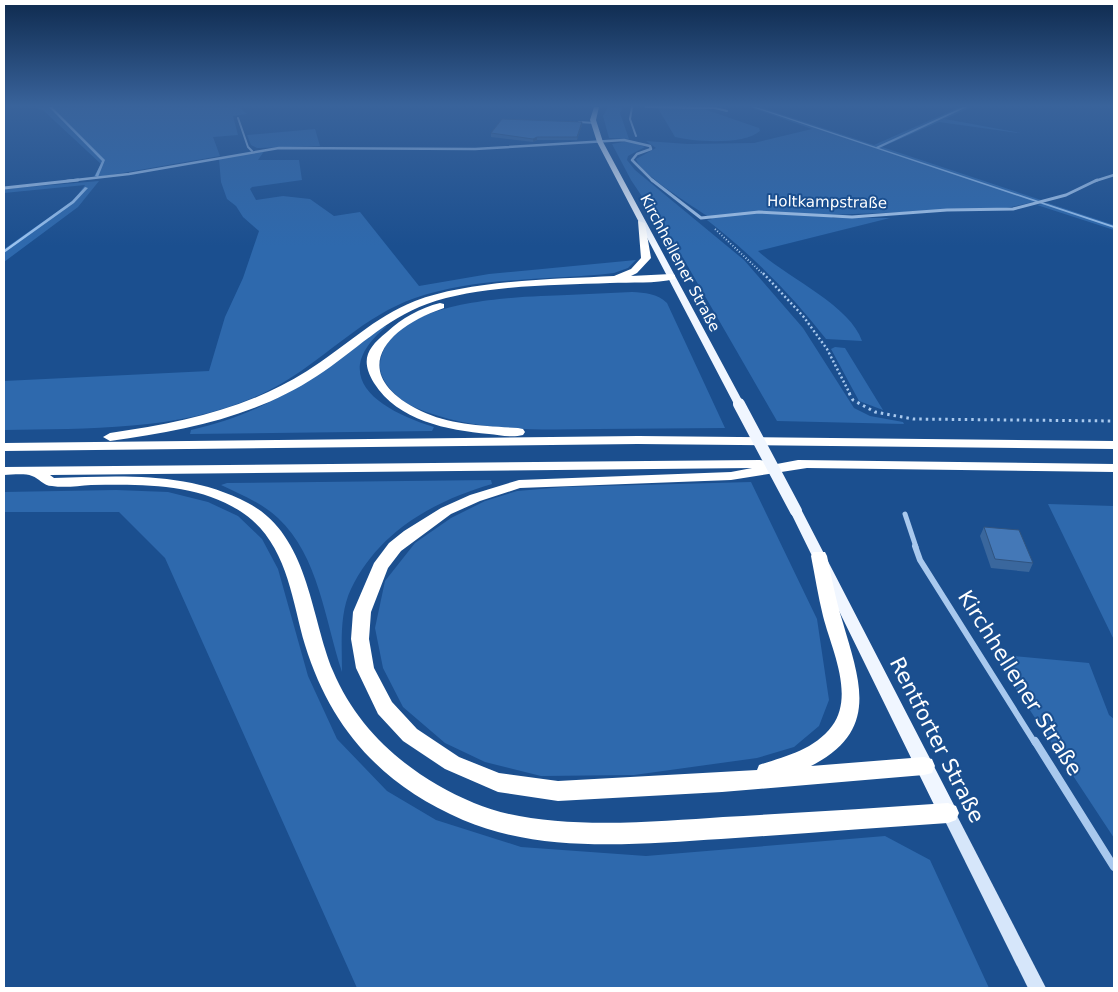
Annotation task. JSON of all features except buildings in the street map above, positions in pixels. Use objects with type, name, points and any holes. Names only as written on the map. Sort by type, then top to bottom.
[{"type":"highway","points":[[602,280],[634,271],[643,264],[646,251],[641,223]]},
{"type":"highway","points":[[4,437],[109,437],[175,428],[235,412],[277,394],[314,373],[387,317],[418,303],[454,294],[497,288],[602,280],[674,282]]},
{"type":"highway","points":[[638,440],[591,432],[524,432],[464,428],[414,412],[392,399],[380,387],[370,366],[373,352],[402,322],[432,308],[464,300],[501,295],[674,282]]},
{"type":"highway","points":[[4,447],[638,440],[1114,445]]},
{"type":"highway","points":[[808,464],[731,476],[519,484],[491,492],[446,511],[395,547],[380,567],[362,612],[360,639],[365,668],[385,708],[410,735],[452,763],[498,782],[558,791],[722,782],[924,766]]},
{"type":"highway","points":[[4,471],[808,464],[1114,468]]},
{"type":"highway","points":[[35,471],[51,482],[178,484],[219,495],[249,510],[274,533],[294,566],[323,670],[352,727],[385,763],[426,789],[474,814],[544,830],[644,832],[948,813]]},
{"type":"highway","points":[[722,782],[779,769],[822,751],[841,728],[850,706],[847,669],[832,616],[819,556]]},
{"type":"main road","name":"Kirchhellener Straße","points":[[606,153],[641,223],[796,511]]},
{"type":"main road","name":"Rentforter Straße","points":[[796,511],[1037,988]]},
{"type":"street","points":[[4,188],[98,179],[239,153]]},
{"type":"street","points":[[639,153],[632,160],[642,172],[701,218]]},
{"type":"street","name":"Holtkampstraße","points":[[701,218],[759,212],[882,216],[947,210],[1005,210],[1066,195],[1103,177],[1114,174]]},
{"type":"street","name":"Kirchhellener Straße","points":[[905,514],[920,560],[1114,867]]},
{"type":"path","points":[[701,218],[755,265],[803,316],[827,349],[853,400],[865,408],[888,416],[913,419],[1114,421]]},
{"type":"shaded area","points":[[90,153],[219,153],[220,156],[93,178],[101,164]]},
{"type":"shaded area","points":[[248,153],[263,153],[258,160],[299,160],[302,180],[252,187],[250,189],[256,200],[283,196],[310,199],[334,216],[360,212],[419,286],[489,274],[636,260],[628,268],[614,273],[513,280],[463,286],[415,298],[379,315],[363,325],[284,382],[252,398],[218,410],[183,419],[148,424],[76,429],[4,430],[4,381],[209,371],[225,317],[243,278],[259,231],[227,199],[221,182],[219,159]]},
{"type":"shaded area","points":[[617,153],[633,153],[628,156],[627,160],[635,170],[744,260],[803,328],[854,408],[870,416],[903,422],[904,424],[777,421],[683,258],[631,180]]},
{"type":"shaded area","points":[[646,153],[901,153],[1041,200],[1007,208],[829,215],[833,218],[890,218],[758,251],[845,315],[862,341],[826,339],[799,306],[770,276],[740,247],[707,220],[712,219],[658,182],[647,173],[636,159]]},
{"type":"shaded area","points":[[99,181],[78,207],[4,262],[4,249],[74,200],[85,185],[4,193],[4,189]]},
{"type":"shaded area","points":[[1048,203],[1114,225],[1114,230],[1037,205]]},
{"type":"shaded area","points":[[632,292],[655,295],[667,303],[725,428],[550,430],[481,425],[458,421],[414,407],[397,396],[383,378],[380,365],[388,343],[405,326],[429,314],[488,300]]},
{"type":"shaded area","points":[[387,326],[369,344],[361,361],[361,376],[367,390],[379,401],[396,412],[434,427],[432,431],[190,434],[191,430],[245,413],[292,390],[382,327]]},
{"type":"shaded area","points":[[835,347],[845,348],[883,410],[859,401],[831,349]]},
{"type":"shaded area","points":[[491,480],[492,484],[449,499],[410,521],[377,551],[363,569],[347,599],[342,630],[342,672],[312,570],[292,533],[265,508],[221,485],[227,483]]},
{"type":"shaded area","points":[[751,482],[817,619],[829,700],[819,726],[794,747],[757,758],[634,775],[541,776],[485,762],[445,743],[403,707],[383,668],[375,628],[385,581],[415,543],[451,518],[485,501],[517,491],[564,487]]},
{"type":"shaded area","points":[[116,490],[168,492],[208,502],[238,516],[262,539],[278,569],[308,676],[337,739],[387,791],[436,820],[521,847],[646,856],[885,836],[930,860],[989,988],[357,988],[165,558],[119,512],[4,512],[4,492]]},
{"type":"shaded area","points":[[1048,504],[1114,506],[1114,640]]},
{"type":"shaded area","points":[[993,654],[1089,663],[1109,715],[1114,719],[1114,838]]},
{"type":"waterway","points":[[96,153],[104,161],[97,176]]},
{"type":"waterway","points":[[892,153],[1114,227]]},
{"type":"waterway","points":[[4,252],[73,202],[86,188]]}]
